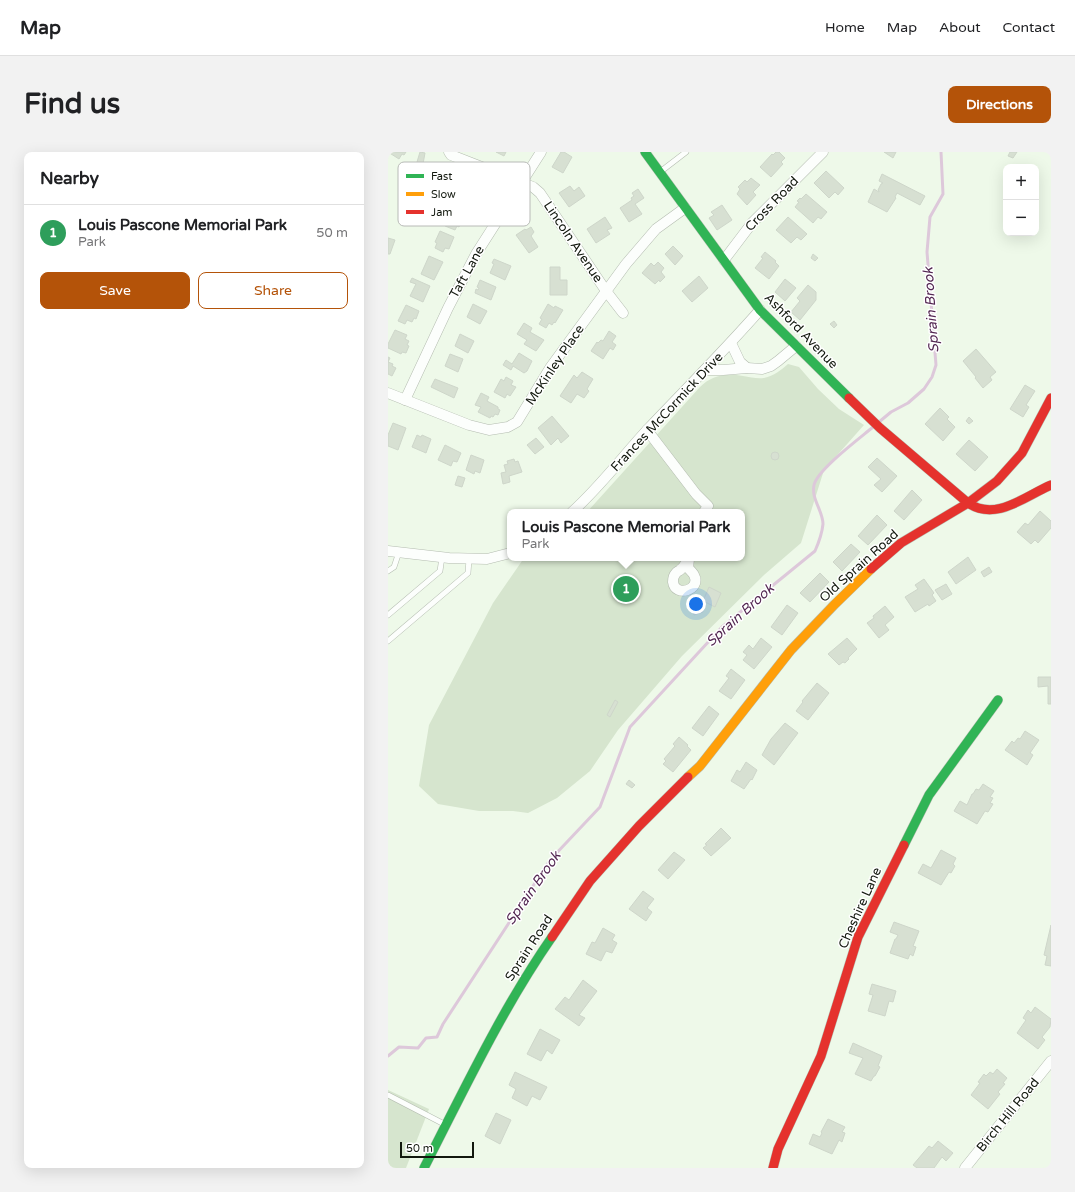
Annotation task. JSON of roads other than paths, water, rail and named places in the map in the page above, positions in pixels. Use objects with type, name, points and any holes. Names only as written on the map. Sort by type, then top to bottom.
[{"type":"street","name":"Lincoln Avenue","points":[[449,152],[451,155],[469,162]]},
{"type":"street","name":"Taft Lane","points":[[530,169],[540,152]]},
{"type":"street","name":"Ashford Avenue","points":[[645,152],[760,310],[880,428],[968,503]]},
{"type":"street","name":"Cross Road","points":[[724,260],[752,223],[823,152]]},
{"type":"street","name":"Lincoln Avenue","points":[[530,186],[540,193],[606,291],[623,313]]},
{"type":"street","name":"McKinley Place","points":[[388,393],[469,425],[489,430],[508,427],[517,422],[550,368],[626,264],[656,229],[685,208]]},
{"type":"street","name":"Taft Lane","points":[[405,400],[472,260],[494,226]]},
{"type":"street","name":"Frances McCormick Drive","points":[[575,509],[760,310]]},
{"type":"street","points":[[731,343],[740,362],[747,368]]},
{"type":"street","points":[[705,370],[747,368],[762,369],[778,362],[796,346]]},
{"type":"street","name":"Old Sprain Road","points":[[695,770],[791,650],[868,572],[901,543],[968,503],[997,481],[1022,453],[1051,398]]},
{"type":"street","points":[[647,430],[696,494],[708,506],[706,509]]},
{"type":"street","points":[[968,503],[979,509],[994,510],[1012,505],[1051,485]]},
{"type":"street","points":[[388,551],[469,559],[487,559],[507,554]]},
{"type":"street","name":"Cheshire Lane","points":[[773,1168],[778,1149],[821,1056],[858,937],[929,795],[998,700]]},
{"type":"street","name":"Sprain Road","points":[[424,1168],[479,1060],[530,968],[590,881],[639,826],[695,770]]},
{"type":"street","name":"Birch Hill Road","points":[[965,1168],[1051,1061]]},
{"type":"lane","points":[[660,173],[686,152]]},
{"type":"lane","points":[[388,572],[394,567],[398,552]]},
{"type":"lane","points":[[388,615],[440,571],[442,557]]},
{"type":"lane","points":[[388,641],[468,573],[469,559]]},
{"type":"lane","points":[[388,1095],[446,1126]]},
{"type":"waterway","name":"Sprain Brook","points":[[879,422],[891,412],[908,403],[924,389],[932,377],[936,365],[927,252],[930,217],[943,194],[941,152]]},
{"type":"waterway","name":"Sprain Brook","points":[[388,1056],[399,1047],[418,1048],[426,1038],[437,1037],[443,1024],[550,860],[600,807],[630,727],[722,627],[815,551],[823,524],[814,495],[814,485],[823,471],[831,463],[873,427]]},
{"type":"place","name":"Louis Pascone Memorial Park","points":[[626,589]]}]
